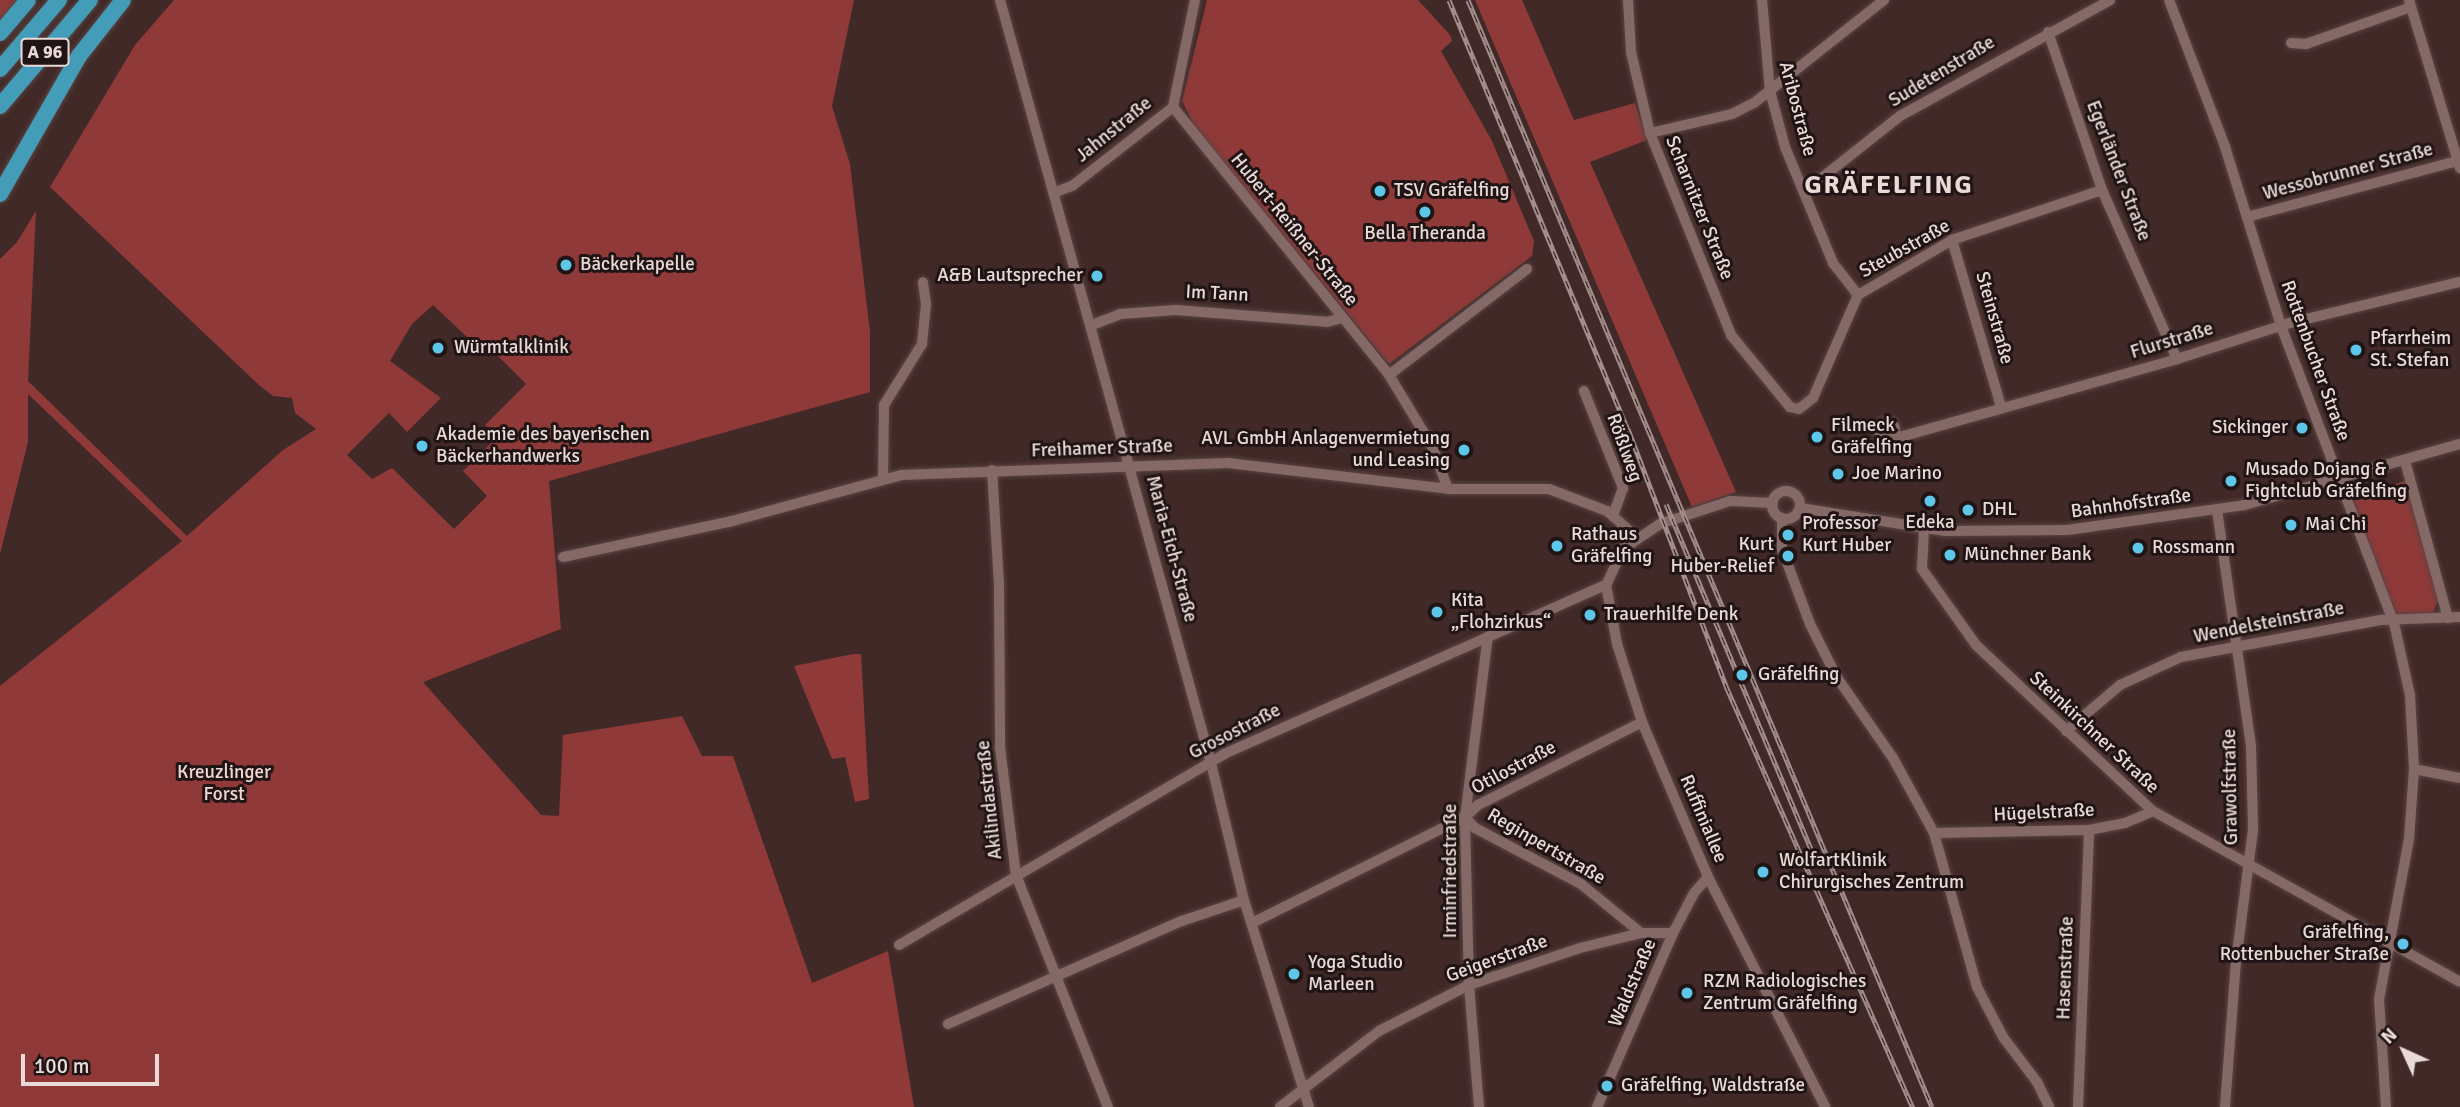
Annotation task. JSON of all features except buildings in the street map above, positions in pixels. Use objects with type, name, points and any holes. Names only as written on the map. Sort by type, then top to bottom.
[{"type":"highway","points":[[0,33],[28,0]]},
{"type":"highway","name":"A 96","points":[[0,69],[60,0]]},
{"type":"highway","name":"A 96","points":[[0,106],[90,0]]},
{"type":"highway","points":[[0,194],[79,56],[123,0]]},
{"type":"street","name":"Maria-Eich-Straße","points":[[1000,0],[1056,192],[1211,763],[1244,901],[1254,922],[1309,1107]]},
{"type":"street","name":"Jahnstraße","points":[[1056,192],[1072,186],[1173,107],[1195,0]]},
{"type":"street","name":"Scharnitzer Straße","points":[[1628,0],[1631,52],[1650,133],[1731,335],[1790,407]]},
{"type":"street","name":"Aribostraße","points":[[1762,0],[1770,91],[1804,192],[1833,263],[1858,295]]},
{"type":"street","points":[[1650,133],[1732,114],[1770,91],[1884,0]]},
{"type":"street","name":"Sudetenstraße","points":[[1804,192],[1899,116],[2110,0]]},
{"type":"street","name":"Rottenbucher Straße","points":[[2169,0],[2247,217],[2281,326],[2394,623],[2410,695],[2414,769],[2409,839],[2379,999],[2386,1107]]},
{"type":"street","points":[[2291,43],[2306,44],[2410,4],[2459,165]]},
{"type":"street","name":"Egerländer Straße","points":[[2048,32],[2102,190],[2177,359]]},
{"type":"street","name":"Hubert-Reißner-Straße","points":[[1173,107],[1389,374],[1432,446],[1448,489]]},
{"type":"street","name":"Wessobrunner Straße","points":[[2247,217],[2459,165]]},
{"type":"street","name":"Steubstraße","points":[[1790,407],[1799,409],[1813,398],[1858,295],[1952,240],[2102,190]]},
{"type":"street","name":"Steinstraße","points":[[1952,240],[2001,407]]},
{"type":"street","points":[[1389,374],[1527,269]]},
{"type":"street","points":[[883,480],[884,405],[922,344],[926,304],[923,282]]},
{"type":"street","name":"Flurstraße","points":[[1894,434],[1900,436],[2177,359],[2281,326],[2460,282]]},
{"type":"street","name":"Im Tann","points":[[1092,325],[1119,314],[1176,310],[1327,322],[1342,318]]},
{"type":"street","name":"Rößlweg","points":[[1584,391],[1623,488],[1613,516]]},
{"type":"street","name":"Bahnhofstraße","points":[[1636,536],[1688,513],[1730,501],[1773,503],[1780,492],[1789,491],[1798,497],[1800,508],[1924,529],[2033,533],[2217,510],[2341,481],[2460,444]]},
{"type":"street","points":[[2405,461],[2454,617]]},
{"type":"street","name":"Freihamer Straße","points":[[563,557],[732,521],[883,480],[992,470],[1228,463],[1448,489],[1549,489],[1613,516],[1636,536]]},
{"type":"street","name":"Akilindastraße","points":[[992,470],[999,586],[1000,747],[1016,875],[1036,936],[1056,976],[1108,1107]]},
{"type":"street","points":[[1773,503],[1782,518],[1782,549],[1815,636],[1934,833],[1977,987],[2003,1037],[2037,1082],[2049,1107]]},
{"type":"street","points":[[1782,518],[1795,516],[1800,508]]},
{"type":"street","name":"Grawolfstraße","points":[[2217,510],[2239,643],[2251,746],[2253,830],[2247,867],[2225,1107]]},
{"type":"street","name":"Steinkirchner Straße","points":[[1924,529],[1922,569],[1937,594],[1976,645],[2153,811],[2247,867],[2460,982]]},
{"type":"street","points":[[1606,585],[1613,563],[1636,536]]},
{"type":"street","name":"Grosostraße","points":[[899,946],[960,913],[1016,875],[1211,763],[1606,585]]},
{"type":"street","name":"Ruffiniallee","points":[[1606,585],[1617,644],[1643,722],[1709,877],[1825,1107]]},
{"type":"street","name":"Wendelsteinstraße","points":[[2066,731],[2091,707],[2149,670],[2239,643],[2381,620],[2394,623],[2454,617]]},
{"type":"street","name":"Irminfriedstraße","points":[[1479,1107],[1469,985],[1465,817],[1488,636]]},
{"type":"street","name":"Otilostraße","points":[[1254,922],[1465,817],[1478,805],[1643,722]]},
{"type":"street","points":[[2414,769],[2460,778]]},
{"type":"street","name":"Hügelstraße","points":[[1934,833],[2089,830],[2125,823],[2153,811]]},
{"type":"street","name":"Reginpertstraße","points":[[1465,817],[1475,828],[1581,884],[1641,933]]},
{"type":"street","name":"Hasenstraße","points":[[2078,1107],[2089,830]]},
{"type":"street","name":"Waldstraße","points":[[1597,1107],[1673,933],[1694,893],[1709,877]]},
{"type":"street","points":[[948,1024],[1182,921],[1244,901]]},
{"type":"street","name":"Geigerstraße","points":[[1280,1107],[1379,1031],[1469,985],[1641,933],[1673,933]]},
{"type":"green space","points":[[0,0],[21,0],[0,25]]},
{"type":"green space","name":"Kreuzlinger Forst","points":[[174,0],[854,0],[832,106],[850,164],[870,332],[870,392],[549,481],[561,629],[423,682],[541,815],[559,816],[563,735],[682,716],[702,756],[733,756],[812,983],[888,951],[914,1107],[0,1107],[0,686],[182,541],[28,394],[28,442],[0,554],[0,259],[17,242],[36,211],[28,381],[187,536],[283,450],[316,429],[295,413],[292,398],[273,396],[259,385],[50,187],[135,45]],"holes":[[[433,305],[485,354],[491,349],[526,384],[485,425],[497,437],[463,471],[487,496],[454,529],[392,468],[372,479],[347,455],[389,413],[407,432],[441,398],[390,361],[412,324]]]},
{"type":"green space","name":"TSV Gräfelfing","points":[[1207,0],[1418,0],[1450,35],[1452,41],[1441,51],[1492,141],[1534,241],[1532,256],[1389,364],[1196,129],[1182,101]]},
{"type":"green space","points":[[1475,0],[1522,0],[1574,120],[1635,103],[1647,140],[1590,162],[1736,492],[1692,507]]},
{"type":"green space","points":[[2406,480],[2440,596],[2432,615],[2397,618],[2351,502]]},
{"type":"green space","points":[[861,654],[869,799],[855,802],[845,757],[832,759],[794,666]]},
{"type":"railway","points":[[1449,0],[1628,429],[1726,686],[1913,1107]]},
{"type":"railway","points":[[1468,0],[1932,1107]]},
{"type":"railway","points":[[1666,504],[1812,852]]},
{"type":"place","name":"TSV Gräfelfing","points":[[1380,191]]},
{"type":"place","name":"Bella Theranda","points":[[1425,212]]},
{"type":"place","name":"Bäckerkapelle","points":[[566,265]]},
{"type":"place","name":"A&B Lautsprecher","points":[[1097,276]]},
{"type":"place","name":"Würmtalklinik","points":[[438,348]]},
{"type":"place","name":"Pfarrheim St. Stefan","points":[[2356,350]]},
{"type":"place","name":"Sickinger","points":[[2302,428]]},
{"type":"place","name":"Filmeck Gräfelfing","points":[[1817,437]]},
{"type":"place","name":"Akademie des bayerischen Bäckerhandwerks","points":[[422,446]]},
{"type":"place","name":"AVL GmbH Anlagenvermietung und Leasing","points":[[1464,450]]},
{"type":"place","name":"Joe Marino","points":[[1838,474]]},
{"type":"place","name":"Musado Dojang & Fightclub Gräfelfing","points":[[2231,481]]},
{"type":"place","name":"Edeka","points":[[1930,501]]},
{"type":"place","name":"DHL","points":[[1968,510]]},
{"type":"place","name":"Mai Chi","points":[[2291,525]]},
{"type":"place","name":"Professor Kurt Huber","points":[[1788,535]]},
{"type":"place","name":"Rathaus Gräfelfing","points":[[1557,546]]},
{"type":"place","name":"Rossmann","points":[[2138,548]]},
{"type":"place","name":"Münchner Bank","points":[[1950,555]]},
{"type":"place","name":"Kurt Huber-Relief","points":[[1788,556]]},
{"type":"place","name":"Kita „Flohzirkus“","points":[[1437,612]]},
{"type":"place","name":"Trauerhilfe Denk","points":[[1590,615]]},
{"type":"place","name":"Gräfelfing","points":[[1742,675]]},
{"type":"place","name":"WolfartKlinik Chirurgisches Zentrum","points":[[1763,872]]},
{"type":"place","name":"Gräfelfing, Rottenbucher Straße","points":[[2403,944]]},
{"type":"place","name":"Yoga Studio Marleen","points":[[1294,974]]},
{"type":"place","name":"RZM Radiologisches Zentrum Gräfelfing","points":[[1687,993]]},
{"type":"place","name":"Gräfelfing, Waldstraße","points":[[1607,1086]]},
{"type":"district","name":"GRÄFELFING","points":[[1889,186]]}]
